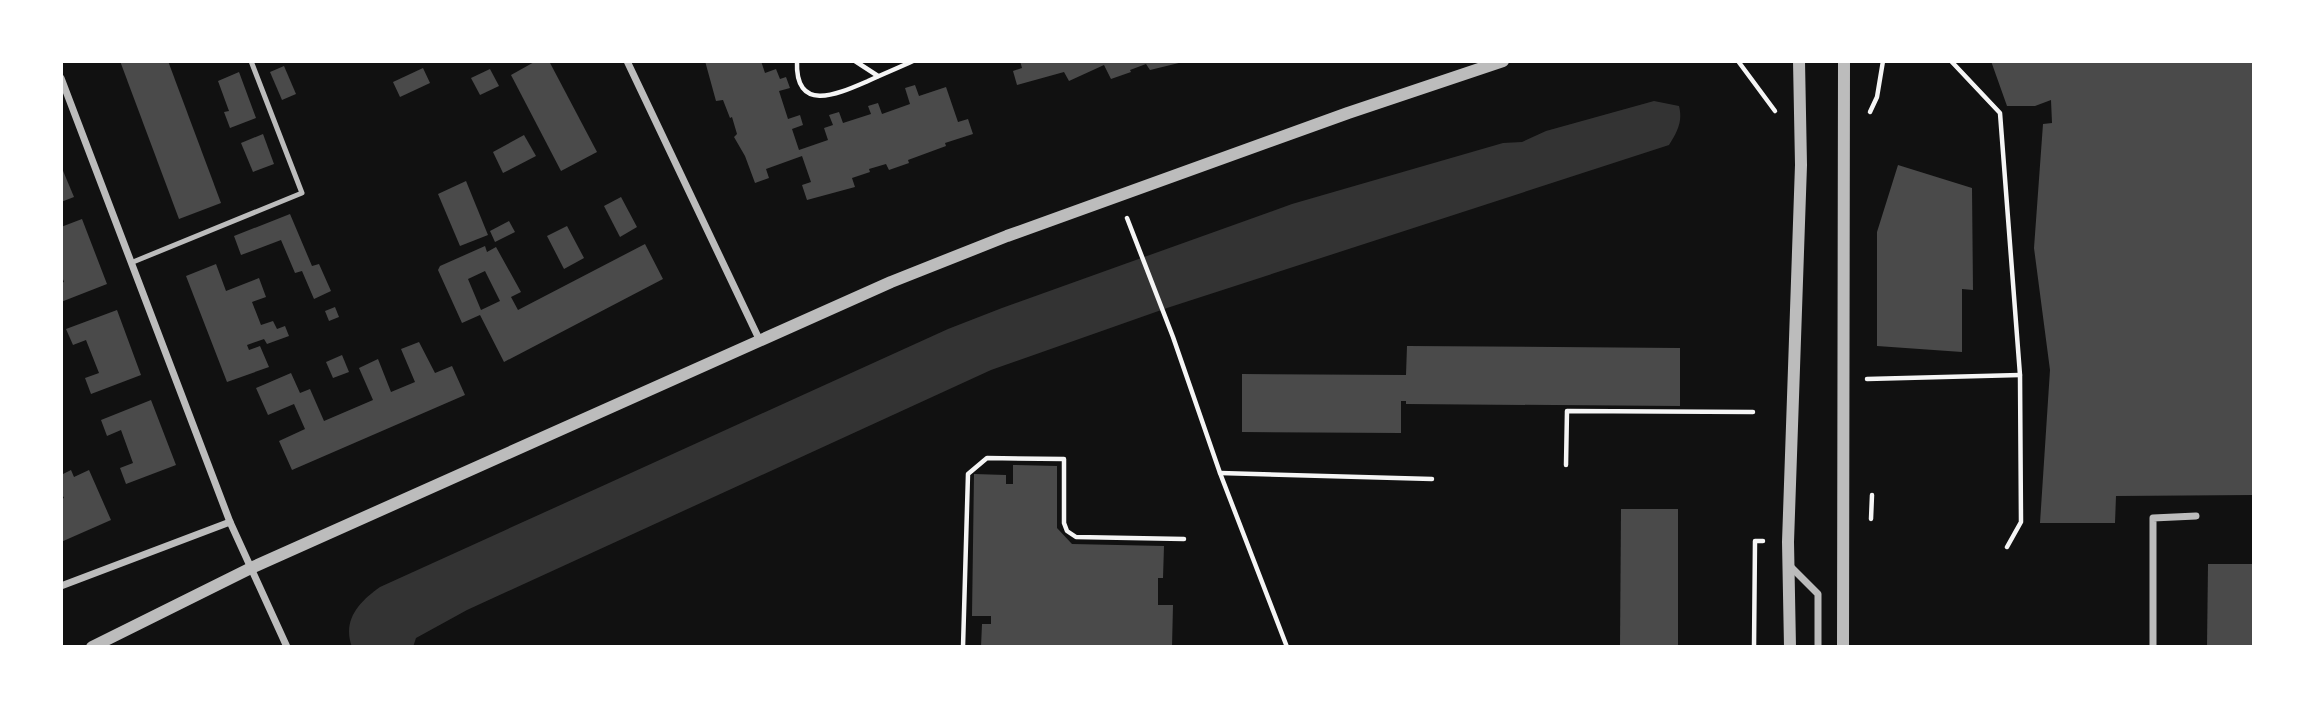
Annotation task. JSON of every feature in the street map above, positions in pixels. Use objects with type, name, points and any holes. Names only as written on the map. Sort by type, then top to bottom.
[{"type":"street","points":[[627,61],[760,341]]},
{"type":"street","points":[[92,647],[251,568],[904,277],[1007,236],[1348,113],[1503,61]]},
{"type":"street","points":[[1790,647],[1788,542],[1801,165],[1799,61]]},
{"type":"street","points":[[1843,647],[1844,61]]},
{"type":"street","points":[[61,78],[65,103],[133,262],[230,522],[287,647]]},
{"type":"street","points":[[2153,647],[2152,518],[2196,516]]},
{"type":"street","points":[[61,586],[230,522]]},
{"type":"street","points":[[1790,565],[1818,594],[1818,647]]},
{"type":"lane","points":[[133,262],[302,193],[251,61]]},
{"type":"path","points":[[797,61],[797,79],[802,89],[812,95],[826,97],[913,61]]},
{"type":"path","points":[[855,61],[878,76]]},
{"type":"path","points":[[1951,61],[2000,113],[2020,375],[2021,522],[2007,547]]},
{"type":"path","points":[[1118,196],[1287,647]]},
{"type":"path","points":[[1842,378],[2020,375]]},
{"type":"path","points":[[1566,465],[1567,411],[1753,412]]},
{"type":"path","points":[[963,647],[968,474],[988,458],[1064,459],[1063,523],[1076,537],[1184,539]]},
{"type":"path","points":[[1220,473],[1432,479]]},
{"type":"path","points":[[1754,647],[1755,541],[1788,542]]},
{"type":"shaded area","points":[[1654,101],[1679,106],[1680,122],[1669,145],[1167,308],[991,370],[467,610],[416,638],[413,647],[352,647],[349,628],[354,612],[380,587],[948,329],[1292,204],[1503,143],[1522,142],[1546,131]]},
{"type":"building","points":[[120,61],[168,61],[221,203],[179,219]]},
{"type":"building","points":[[536,61],[549,61],[597,152],[561,171],[511,75]]},
{"type":"building","points":[[705,61],[761,61],[765,73],[776,69],[780,79],[786,77],[790,88],[779,91],[788,119],[800,115],[803,125],[792,129],[799,150],[828,140],[824,128],[833,125],[829,115],[839,112],[843,123],[871,114],[868,106],[878,103],[882,114],[910,104],[905,88],[915,85],[919,96],[946,87],[958,122],[968,119],[973,134],[945,143],[946,146],[889,170],[886,164],[869,169],[870,172],[852,178],[855,187],[807,200],[802,185],[811,182],[802,156],[766,169],[769,178],[755,183],[745,156],[734,137],[737,134],[732,117],[730,118],[723,100],[716,101]]},
{"type":"building","points":[[1020,61],[1183,62],[1150,70],[1146,64],[1111,79],[1104,65],[1069,81],[1064,72],[1017,85],[1013,71],[1022,68]]},
{"type":"building","points":[[1991,61],[2254,61],[2254,495],[2116,496],[2115,523],[2040,523],[2050,370],[2034,248],[2043,124],[2052,123],[2051,100],[2035,106],[2007,106]]},
{"type":"building","points":[[284,66],[296,94],[282,100],[270,72]]},
{"type":"building","points":[[423,68],[430,83],[400,97],[393,82]]},
{"type":"building","points":[[490,69],[499,86],[480,95],[471,78]]},
{"type":"building","points":[[239,72],[256,118],[230,128],[224,112],[229,111],[218,81]]},
{"type":"building","points":[[263,134],[274,164],[253,172],[241,143]]},
{"type":"building","points":[[524,135],[536,156],[503,173],[493,152]]},
{"type":"building","points":[[1898,165],[1972,188],[1973,290],[1962,289],[1962,352],[1877,346],[1877,232]]},
{"type":"building","points":[[61,166],[74,197],[61,202]]},
{"type":"building","points":[[466,181],[488,235],[460,246],[438,194]]},
{"type":"building","points":[[621,197],[637,227],[620,237],[604,206]]},
{"type":"building","points":[[290,214],[312,266],[319,264],[331,291],[314,299],[302,271],[295,273],[281,240],[241,255],[234,236]]},
{"type":"building","points":[[82,219],[107,284],[61,302],[61,283],[64,282],[61,274],[61,227]]},
{"type":"building","points":[[509,221],[515,232],[495,242],[490,231]]},
{"type":"building","points":[[567,226],[584,258],[564,269],[547,236]]},
{"type":"building","points":[[645,244],[663,279],[504,362],[480,315],[462,323],[438,270],[440,266],[485,246],[487,252],[496,247],[521,292],[511,297],[518,310]],"holes":[[[485,271],[500,301],[481,310],[468,279]]]},
{"type":"building","points":[[216,264],[226,291],[259,278],[266,297],[252,302],[261,325],[273,321],[277,329],[285,326],[289,336],[267,344],[264,339],[247,345],[249,350],[260,346],[269,367],[227,382],[186,276]]},
{"type":"building","points":[[335,307],[339,317],[329,321],[325,311]]},
{"type":"building","points":[[117,310],[141,375],[91,394],[85,378],[99,373],[86,340],[73,345],[66,329]]},
{"type":"building","points":[[419,342],[435,373],[452,366],[465,395],[292,470],[279,441],[305,429],[294,404],[268,415],[256,388],[291,373],[300,393],[310,389],[324,421],[373,400],[359,368],[378,359],[391,392],[415,382],[401,349]]},
{"type":"building","points":[[1407,346],[1680,348],[1680,406],[1406,404],[1406,401],[1401,401],[1401,433],[1242,432],[1242,374],[1406,375]]},
{"type":"building","points":[[342,355],[349,372],[333,378],[326,362]]},
{"type":"building","points":[[151,400],[176,465],[126,484],[120,468],[133,463],[121,430],[107,436],[101,420]]},
{"type":"building","points":[[1013,465],[1057,466],[1057,528],[1072,544],[1164,546],[1163,578],[1158,578],[1158,605],[1173,605],[1172,647],[981,647],[982,624],[991,624],[991,616],[972,616],[974,474],[1006,475],[1006,484],[1013,484]]},
{"type":"building","points":[[71,470],[74,477],[89,470],[111,520],[61,542],[61,499],[64,498],[61,492],[61,475]]},
{"type":"building","points":[[1621,509],[1678,509],[1678,647],[1620,647]]},
{"type":"building","points":[[2208,564],[2254,564],[2254,647],[2207,647]]}]
